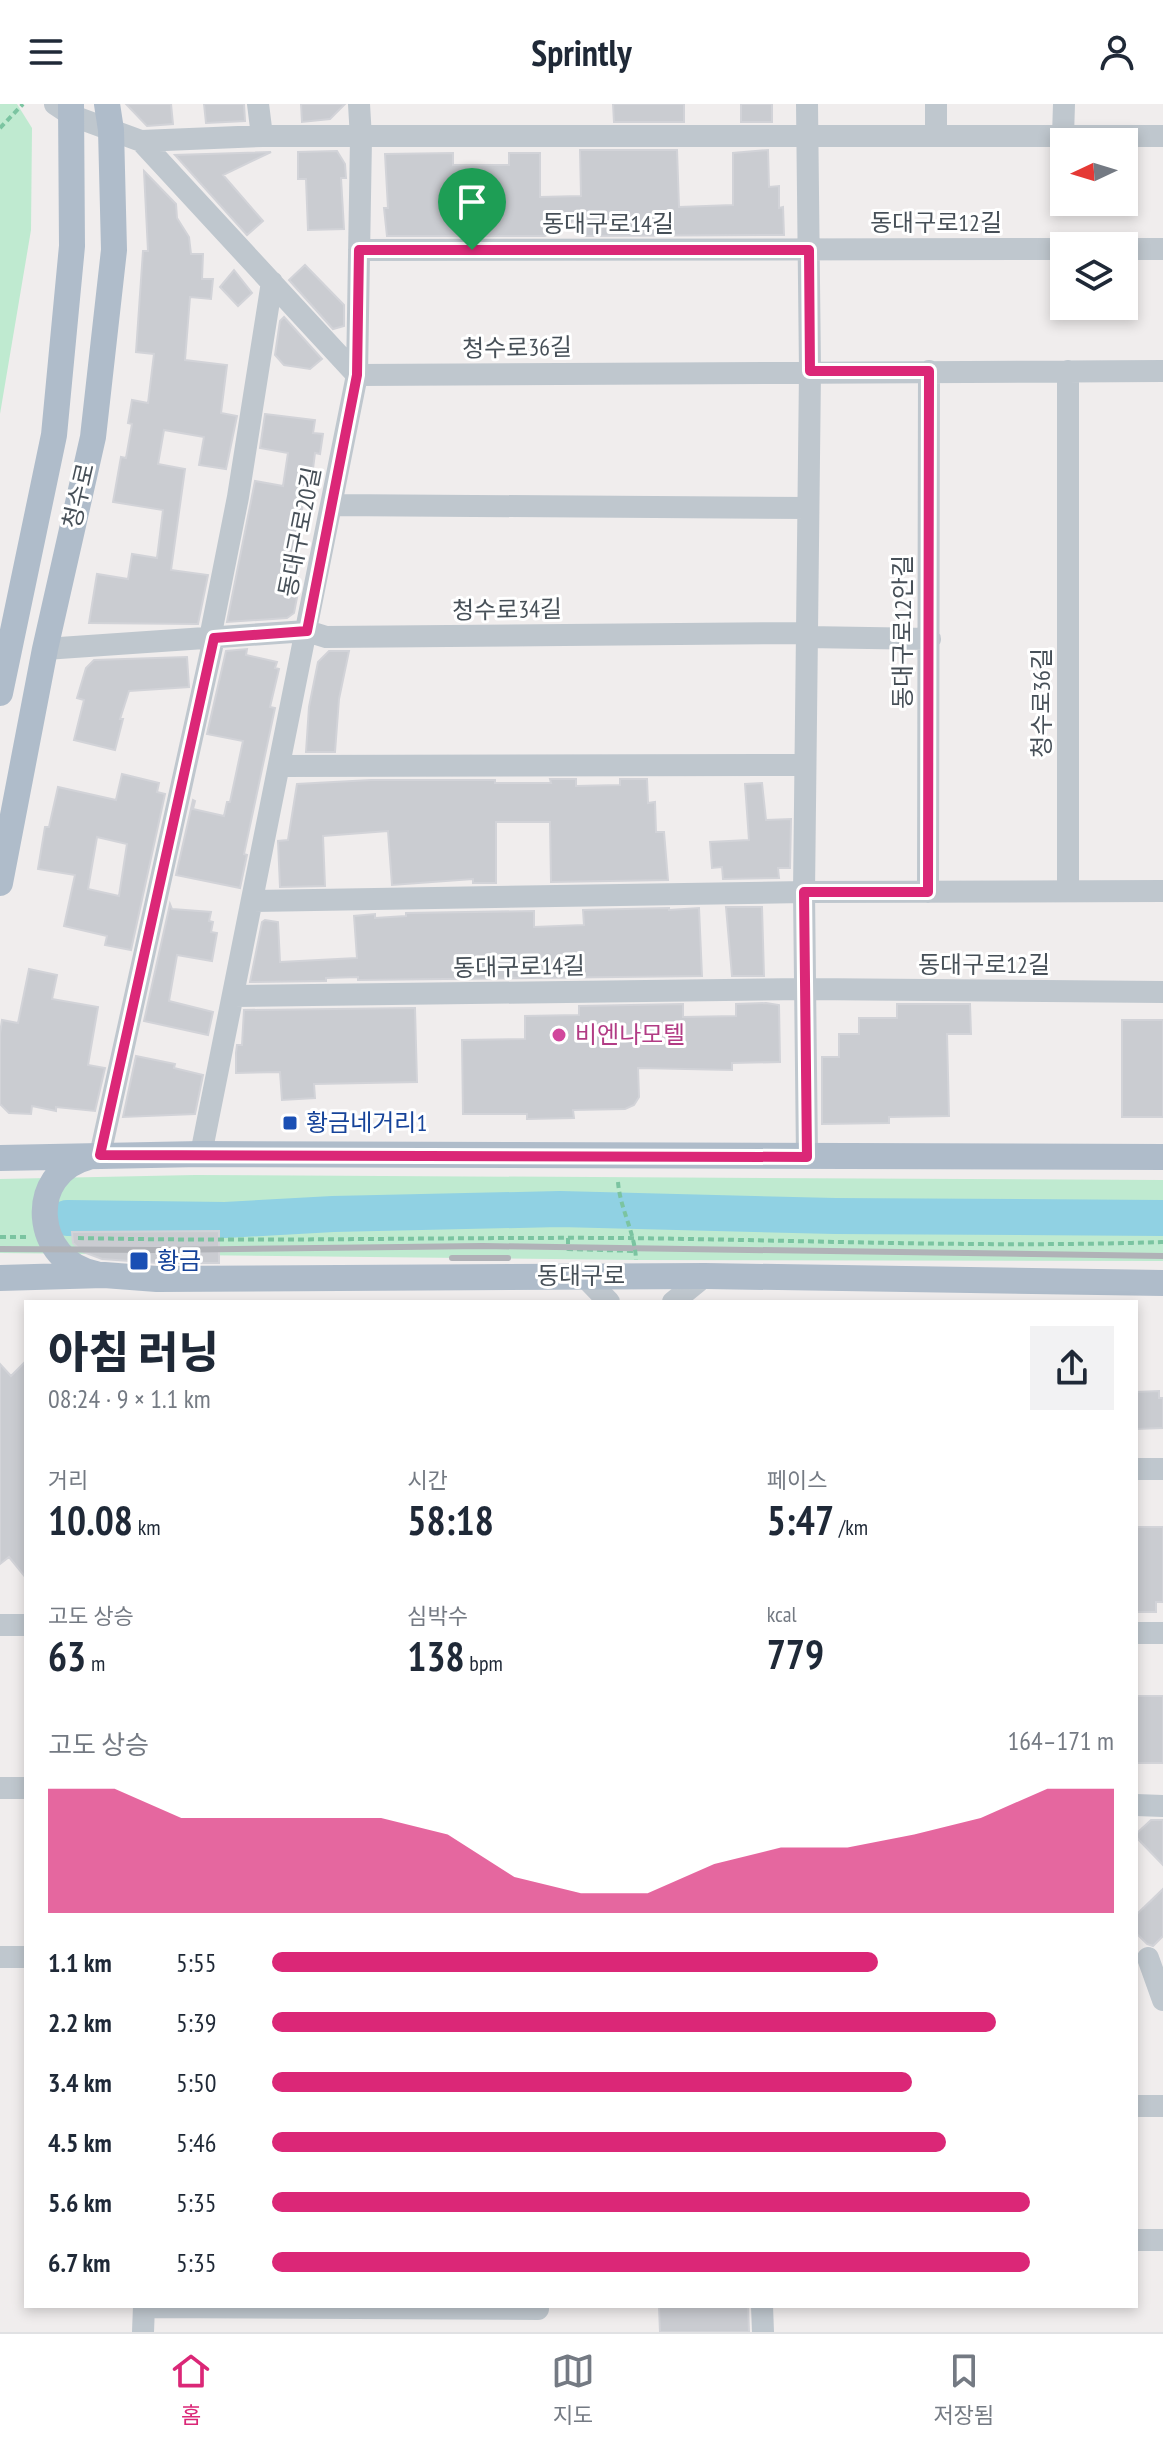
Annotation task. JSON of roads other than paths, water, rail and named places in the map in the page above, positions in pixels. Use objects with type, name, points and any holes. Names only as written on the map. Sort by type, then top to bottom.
[{"type":"main road","name":"청수로","points":[[0,693],[54,435],[72,246],[67,108]]},
{"type":"main road","name":"청수로","points":[[0,883],[45,649],[93,437],[114,250],[109,117]]},
{"type":"main road","points":[[0,1144],[31,1158]]},
{"type":"main road","points":[[0,1158],[201,1154],[1163,1157]]},
{"type":"main road","points":[[100,1155],[80,1159],[63,1171],[51,1187],[44,1207],[45,1227],[53,1246],[66,1262],[84,1272],[104,1275]]},
{"type":"main road","name":"동대구로","points":[[0,1278],[104,1275],[173,1279],[583,1275],[1163,1283]]},
{"type":"main road","points":[[0,1296],[56,1278]]},
{"type":"street","points":[[258,104],[262,136]]},
{"type":"street","name":"동대구로20길","points":[[201,1154],[357,375],[359,104]]},
{"type":"street","points":[[807,104],[810,371],[804,892],[807,1157]]},
{"type":"street","points":[[936,104],[936,136]]},
{"type":"street","points":[[1063,128],[1064,104]]},
{"type":"street","points":[[67,108],[109,117],[141,141],[357,375]]},
{"type":"street","points":[[141,141],[262,136],[1050,136]]},
{"type":"street","points":[[1138,136],[1163,136]]},
{"type":"street","name":"동대구로12길","points":[[809,250],[1050,249]]},
{"type":"street","points":[[1138,249],[1163,249]]},
{"type":"street","name":"동대구로14길","points":[[359,250],[809,250]]},
{"type":"street","points":[[100,1155],[212,638],[272,282]]},
{"type":"street","name":"동대구로12안길","points":[[928,892],[929,371]]},
{"type":"street","name":"청수로36길","points":[[1068,371],[1068,891]]},
{"type":"street","name":"청수로36길","points":[[357,375],[1163,371]]},
{"type":"street","points":[[331,505],[808,508]]},
{"type":"street","name":"청수로34길","points":[[45,649],[307,631],[326,637],[807,635]]},
{"type":"street","points":[[807,635],[930,639]]},
{"type":"street","points":[[280,766],[805,765]]},
{"type":"street","points":[[254,901],[804,892],[1163,891]]},
{"type":"street","name":"동대구로12길","points":[[805,989],[1163,992]]},
{"type":"street","name":"동대구로14길","points":[[234,996],[805,989]]},
{"type":"street","points":[[583,1275],[607,1300]]},
{"type":"street","points":[[675,1300],[705,1276]]},
{"type":"street","points":[[1138,1469],[1163,1469]]},
{"type":"street","points":[[0,1625],[24,1625]]},
{"type":"street","points":[[1138,1633],[1163,1633]]},
{"type":"street","points":[[0,1788],[24,1788]]},
{"type":"street","points":[[1138,1805],[1163,1806]]},
{"type":"street","points":[[0,1957],[24,1957]]},
{"type":"street","points":[[1149,1958],[1163,2000]]},
{"type":"street","points":[[1138,2106],[1163,2106]]},
{"type":"street","points":[[1138,2240],[1163,2240]]},
{"type":"street","points":[[143,2332],[144,2308]]},
{"type":"street","points":[[538,2308],[540,2332]]},
{"type":"street","points":[[762,2308],[763,2332]]},
{"type":"waterway","points":[[67,1218],[225,1220],[333,1214],[560,1209],[835,1216],[1163,1218]]},
{"type":"railway","points":[[0,1249],[483,1246],[1163,1256]]},
{"type":"railway","points":[[452,1258],[508,1258]]},
{"type":"place","name":"비엔나모텔","points":[[559,1035]]},
{"type":"place","name":"황금네거리1","points":[[290,1123]]},
{"type":"place","name":"황금","points":[[139,1261]]}]
